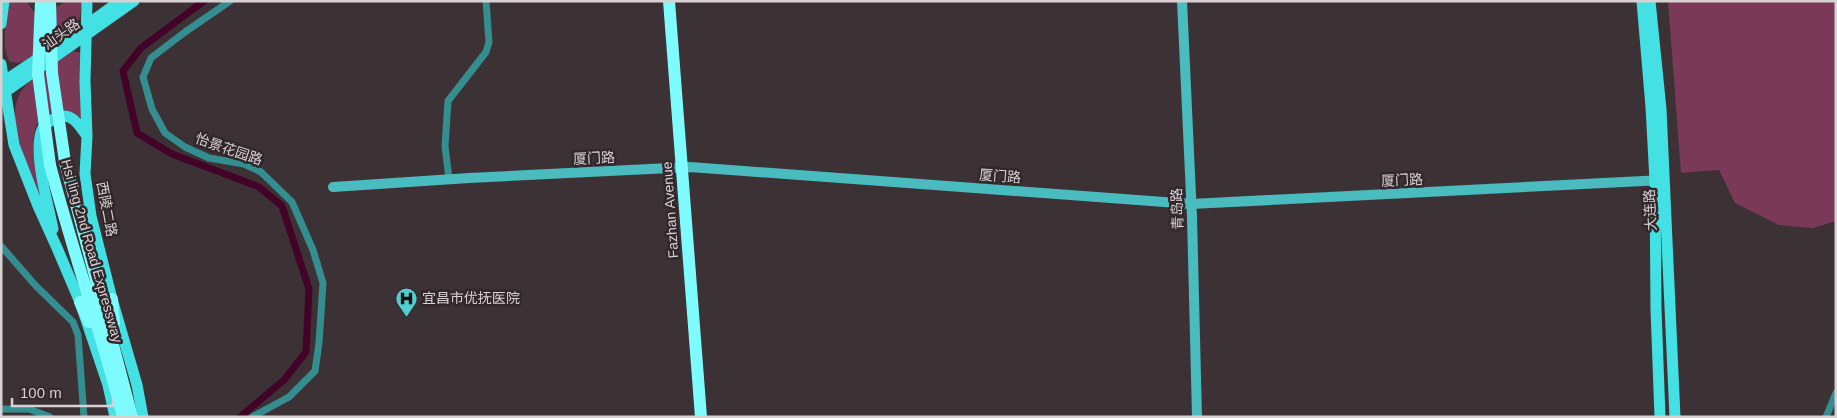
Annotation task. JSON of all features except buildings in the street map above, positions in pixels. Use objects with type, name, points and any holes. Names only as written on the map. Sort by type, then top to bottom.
[{"type":"highway","name":"Hsi ling 2nd Road Expressway","points":[[41,1],[38,74],[50,164],[67,229],[132,417]]},
{"type":"highway","name":"Hsi ling 2nd Road Expressway","points":[[50,1],[52,73],[65,162],[113,361],[123,417]]},
{"type":"highway","name":"Fazhan Avenue","points":[[669,1],[709,417]]},
{"type":"highway","name":"Fazhan Avenue","points":[[677,1],[701,417]]},
{"type":"highway","points":[[112,299],[113,361]]},
{"type":"highway","points":[[80,302],[113,361]]},
{"type":"main road","points":[[1,24],[4,1]]},
{"type":"main road","points":[[41,1],[50,1]]},
{"type":"main road","name":"西陵二路","points":[[87,1],[85,81],[87,136],[85,174],[91,216],[112,299],[137,385],[143,417]]},
{"type":"main road","name":"汕头路","points":[[87,29],[120,1]]},
{"type":"main road","name":"汕头路","points":[[4,87],[87,29],[134,1]]},
{"type":"main road","name":"大连路","points":[[1642,1],[1659,180],[1675,417]]},
{"type":"main road","name":"大连路","points":[[1650,1],[1661,109],[1656,309],[1660,417]]},
{"type":"main road","points":[[1,64],[14,145],[38,206],[80,302],[108,385],[116,417]]},
{"type":"main road","points":[[57,248],[39,151],[41,130],[50,120],[63,115],[72,117],[87,136]]},
{"type":"street","name":"怡景花园路","points":[[230,1],[151,58],[143,77],[152,109],[165,133],[185,147],[209,158],[244,164],[261,172],[292,202],[313,250],[323,283],[315,371],[289,397],[252,417]]},
{"type":"street","points":[[449,179],[445,146],[448,101],[486,52],[489,42],[486,1]]},
{"type":"street","name":"青岛路","points":[[1182,1],[1191,204],[1197,417]]},
{"type":"street","name":"厦门路","points":[[334,187],[686,167],[1191,204],[1659,180]]},
{"type":"street","points":[[1,246],[36,286],[73,322],[78,335],[84,417]]},
{"type":"street","points":[[1826,417],[1836,393]]},
{"type":"street","points":[[1,409],[29,410],[50,417]]},
{"type":"shaded area","points":[[9,1],[26,1],[34,12],[54,8],[68,1],[82,1],[79,22],[24,61],[16,63],[9,61],[5,39]]},
{"type":"shaded area","points":[[1668,1],[1836,1],[1836,221],[1813,228],[1779,225],[1735,203],[1719,170],[1681,173]]},
{"type":"shaded area","points":[[73,51],[81,53],[82,119],[65,110],[61,110],[38,123],[35,130],[34,148],[42,196],[37,197],[21,156],[15,125],[15,110],[19,97],[26,85]]},
{"type":"waterway","points":[[204,1],[141,48],[123,71],[137,133],[172,154],[259,187],[282,206],[309,289],[306,352],[284,380],[240,417]]},
{"type":"place","name":"宜昌市优抚医院","points":[[406,317]]}]
